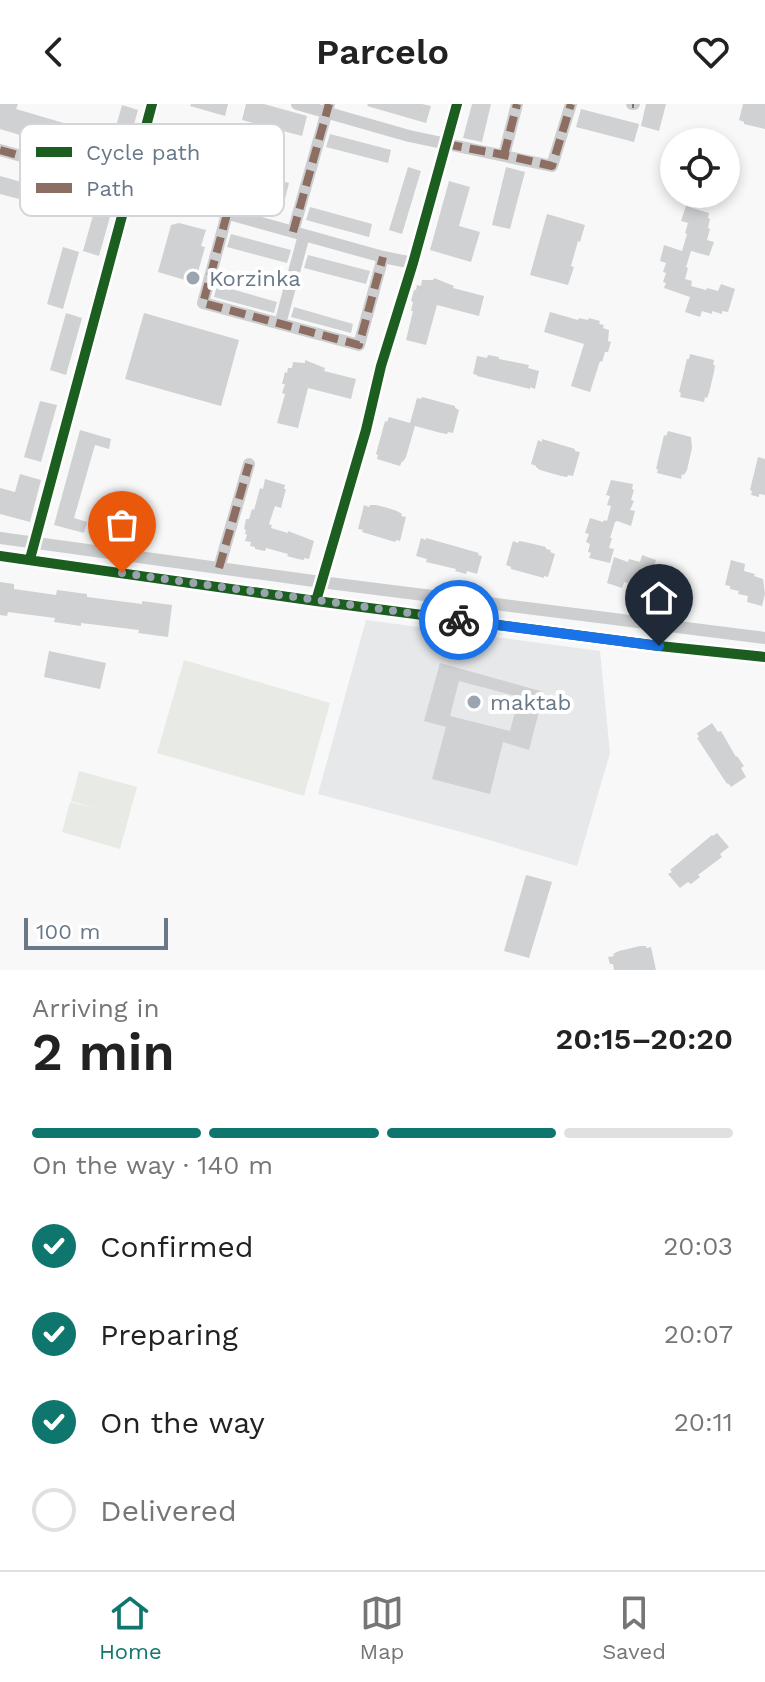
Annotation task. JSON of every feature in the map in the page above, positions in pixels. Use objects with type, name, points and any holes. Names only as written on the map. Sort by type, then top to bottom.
[{"type":"street","points":[[146,124],[152,104]]},
{"type":"street","points":[[297,104],[328,108],[446,144],[552,166],[571,104]]},
{"type":"street","points":[[316,601],[457,104]]},
{"type":"street","points":[[504,155],[517,104]]},
{"type":"street","points":[[280,324],[328,108]]},
{"type":"street","points":[[0,150],[20,156]]},
{"type":"street","points":[[30,559],[121,216]]},
{"type":"street","points":[[226,216],[203,303],[359,345],[383,257]]},
{"type":"street","points":[[234,216],[413,263]]},
{"type":"street","points":[[219,568],[249,464]]},
{"type":"street","points":[[0,538],[765,638]]},
{"type":"street","points":[[0,556],[316,601],[765,657]]},
{"type":"shaded area","name":"maktab","points":[[366,620],[600,651],[610,753],[577,866],[318,794]]},
{"type":"shaded area","points":[[184,660],[330,703],[304,796],[157,753]]},
{"type":"shaded area","points":[[79,771],[137,787],[120,849],[62,832],[70,802],[97,809],[71,801]]},
{"type":"building","points":[[0,104],[18,104],[16,109],[67,124],[20,124],[20,135],[0,129]]},
{"type":"building","points":[[191,104],[228,104],[225,116]]},
{"type":"building","points":[[246,104],[264,104],[307,116],[302,136],[284,131],[284,124],[257,124],[242,120]]},
{"type":"building","points":[[368,104],[422,104],[431,106],[426,123]]},
{"type":"building","points":[[472,104],[491,104],[482,142],[463,138]]},
{"type":"building","points":[[646,104],[666,104],[659,131],[641,126]]},
{"type":"building","points":[[743,104],[765,104],[765,129],[739,120]]},
{"type":"building","points":[[122,105],[138,110],[134,124],[117,124]]},
{"type":"building","points":[[581,109],[639,124],[634,142],[576,127]]},
{"type":"building","points":[[330,134],[391,150],[388,163],[326,147]]},
{"type":"building","points":[[408,167],[421,171],[402,234],[389,230]]},
{"type":"building","points":[[506,167],[525,172],[510,229],[492,225]]},
{"type":"building","points":[[0,176],[20,182],[20,199],[0,194]]},
{"type":"building","points":[[449,181],[470,187],[459,226],[480,232],[471,262],[430,250]]},
{"type":"building","points":[[284,182],[289,183],[284,203]]},
{"type":"building","points":[[310,207],[372,224],[369,237],[306,220]]},
{"type":"building","points":[[685,208],[709,213],[707,240],[714,242],[709,256],[691,251],[685,279],[692,281],[691,286],[706,290],[718,291],[721,284],[735,289],[728,312],[712,311],[712,314],[702,311],[700,317],[685,312],[690,297],[664,288],[666,263],[660,261],[664,245],[682,251],[688,223],[681,221]]},
{"type":"building","points":[[547,214],[585,225],[568,285],[530,275]]},
{"type":"building","points":[[93,216],[110,216],[99,256],[83,251]]},
{"type":"building","points":[[179,223],[206,230],[201,246],[205,247],[195,283],[158,272],[171,225]]},
{"type":"building","points":[[231,234],[291,250],[287,263],[227,247]]},
{"type":"building","points":[[63,247],[79,252],[63,309],[47,304]]},
{"type":"building","points":[[308,255],[370,271],[366,284],[304,268]]},
{"type":"building","points":[[434,278],[453,288],[484,296],[479,316],[437,305],[426,345],[406,340],[414,290],[417,285],[421,286],[422,280]]},
{"type":"building","points":[[217,285],[277,302],[274,313],[214,297]]},
{"type":"building","points":[[294,307],[353,324],[351,333],[291,317]]},
{"type":"building","points":[[550,312],[578,320],[589,318],[600,321],[603,328],[609,330],[608,341],[611,342],[608,352],[600,361],[590,392],[571,386],[584,344],[544,332]]},
{"type":"building","points":[[66,313],[82,318],[66,375],[50,370]]},
{"type":"building","points":[[144,313],[239,340],[221,406],[125,379]]},
{"type":"building","points":[[690,354],[714,360],[709,393],[704,402],[680,397]]},
{"type":"building","points":[[488,355],[529,365],[528,368],[539,371],[535,389],[473,374],[477,356],[487,358]]},
{"type":"building","points":[[305,360],[325,368],[324,371],[356,379],[351,399],[308,388],[298,428],[277,423],[285,394],[282,393],[285,384],[282,384],[285,372],[292,368],[293,362],[305,363]]},
{"type":"building","points":[[417,398],[455,406],[459,410],[453,433],[415,426],[406,457],[400,466],[377,459],[385,421],[389,417],[410,423]]},
{"type":"building","points":[[40,401],[57,405],[41,462],[24,457]]},
{"type":"building","points":[[80,430],[111,439],[109,449],[95,445],[74,518],[87,522],[84,533],[54,525]]},
{"type":"building","points":[[668,431],[691,437],[687,470],[681,479],[657,473],[664,435]]},
{"type":"building","points":[[542,439],[580,452],[573,476],[540,470],[531,464],[538,440],[542,442]]},
{"type":"building","points":[[758,457],[765,459],[765,495],[759,494],[759,497],[751,495],[750,490]]},
{"type":"building","points":[[20,474],[41,480],[30,522],[0,514],[0,488],[15,492]]},
{"type":"building","points":[[265,479],[285,485],[286,489],[281,508],[275,506],[269,524],[271,528],[314,541],[309,559],[298,559],[266,548],[265,551],[255,549],[250,546],[251,542],[245,541],[246,519],[254,510]]},
{"type":"building","points":[[611,480],[633,484],[631,500],[634,501],[630,510],[635,511],[631,526],[615,522],[610,538],[609,548],[614,549],[610,563],[589,558],[590,544],[586,542],[589,534],[585,533],[590,518],[607,521],[611,506],[607,505],[610,496],[606,495]]},
{"type":"building","points":[[364,505],[388,508],[406,517],[400,541],[358,529]]},
{"type":"building","points":[[421,538],[479,553],[482,556],[477,574],[455,571],[416,556]]},
{"type":"building","points":[[513,541],[546,547],[555,554],[548,577],[511,569],[506,565]]},
{"type":"building","points":[[642,555],[656,560],[649,584],[624,582],[622,588],[607,583],[614,557],[640,562]]},
{"type":"building","points":[[731,560],[745,564],[744,571],[763,579],[765,594],[762,606],[747,602],[748,596],[738,594],[739,591],[725,585]]},
{"type":"building","points":[[0,582],[14,584],[14,589],[56,595],[57,590],[87,594],[87,597],[172,605],[168,637],[138,633],[139,630],[54,622],[55,618],[8,612],[7,616],[0,615]]},
{"type":"building","points":[[49,651],[106,663],[100,689],[44,677]]},
{"type":"building","points":[[440,663],[544,692],[529,750],[503,742],[490,794],[432,779],[446,727],[424,721]],"holes":[[[459,681],[519,697],[510,731],[450,716]]]},
{"type":"building","points":[[712,723],[718,732],[721,731],[744,766],[741,768],[746,777],[731,787],[697,738],[697,733]]},
{"type":"building","points":[[717,833],[729,847],[720,854],[722,857],[698,875],[700,877],[680,888],[668,874],[672,872],[670,870]]},
{"type":"building","points":[[526,875],[552,882],[529,958],[504,951]]},
{"type":"building","points":[[640,946],[651,947],[656,970],[614,970],[608,957]]},
{"type":"marked path","points":[[293,232],[329,104]]},
{"type":"marked path","points":[[504,155],[517,104]]},
{"type":"marked path","points":[[446,144],[552,166],[571,104]]},
{"type":"marked path","points":[[0,150],[20,156]]},
{"type":"marked path","points":[[226,216],[203,303],[359,345],[383,257]]},
{"type":"marked path","points":[[219,568],[249,464]]},
{"type":"cycle path","points":[[147,124],[152,104]]},
{"type":"cycle path","points":[[316,601],[457,104]]},
{"type":"cycle path","points":[[30,559],[122,216]]},
{"type":"cycle path","points":[[0,556],[316,601],[765,657]]},
{"type":"way so far","points":[[122,573],[459,620]]},
{"type":"place","name":"Korzinka","points":[[193,278]]},
{"type":"place","name":"maktab","points":[[474,702]]},
{"type":"route","points":[[459,620],[659,646]]}]
